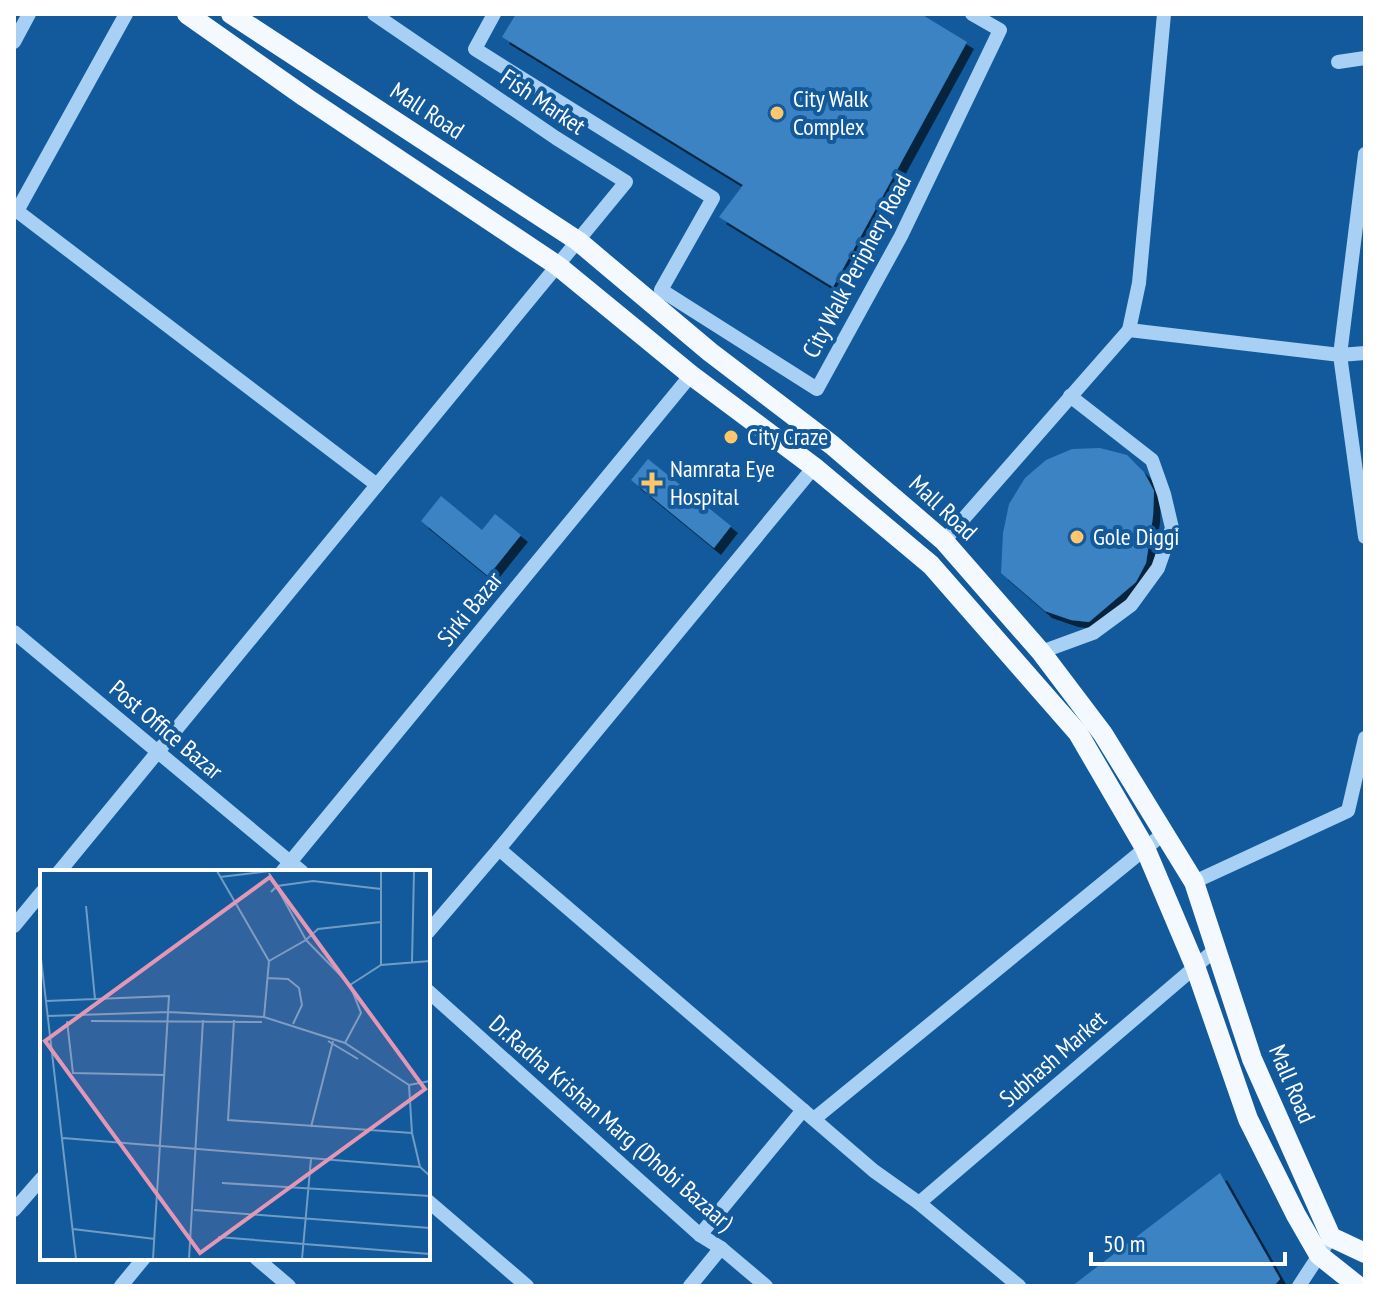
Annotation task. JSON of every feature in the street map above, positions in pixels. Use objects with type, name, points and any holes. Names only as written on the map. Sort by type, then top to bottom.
[{"type":"main road","points":[[187,14],[558,266],[691,375],[814,467],[931,565],[1078,733],[1145,848],[1195,966],[1248,1119],[1319,1255],[1358,1286]]},
{"type":"main road","name":"Mall Road","points":[[231,14],[578,241],[710,352],[832,445],[944,541],[1041,652],[1103,734],[1194,882],[1252,1059],[1331,1237]]},
{"type":"main road","points":[[1331,1237],[1365,1253]]},
{"type":"street","points":[[14,42],[29,14]]},
{"type":"street","points":[[126,14],[17,211],[377,485]]},
{"type":"street","name":"Fish Market","points":[[374,14],[626,182],[578,241]]},
{"type":"street","name":"City Walk Periphery Road","points":[[494,14],[475,49],[713,198],[661,290],[817,389],[901,236],[1000,30],[972,14]]},
{"type":"street","points":[[944,541],[1129,330],[1139,283],[1164,14]]},
{"type":"street","points":[[1338,62],[1365,58]]},
{"type":"street","points":[[1365,154],[1340,355],[1365,537]]},
{"type":"street","points":[[61,870],[578,241]]},
{"type":"street","points":[[1129,330],[1340,355],[1365,353]]},
{"type":"street","points":[[710,352],[723,332]]},
{"type":"street","name":"Sirki Bazar","points":[[291,868],[691,375]]},
{"type":"street","points":[[1041,652],[1093,633],[1131,605],[1158,568],[1172,528],[1152,460],[1070,396]]},
{"type":"street","points":[[430,930],[814,467]]},
{"type":"street","name":"Post Office Bazar","points":[[14,632],[291,868]]},
{"type":"street","points":[[1194,882],[1348,811],[1365,738]]},
{"type":"street","points":[[700,1235],[809,1115],[1163,834]]},
{"type":"street","points":[[499,849],[874,1171],[919,1203],[1019,1286]]},
{"type":"street","points":[[14,926],[40,894]]},
{"type":"street","name":"Subhash Market","points":[[919,1203],[1216,949]]},
{"type":"street","name":"Dr.Radha Krishan Marg (Dhobi Bazaar)","points":[[430,993],[700,1235],[721,1248],[766,1286]]},
{"type":"street","points":[[14,1210],[40,1180]]},
{"type":"street","points":[[430,1203],[527,1286]]},
{"type":"street","points":[[1299,1286],[1331,1237]]},
{"type":"street","points":[[690,1286],[721,1248]]},
{"type":"street","points":[[121,1286],[142,1260]]},
{"type":"street","points":[[258,1260],[289,1286]]},
{"type":"building","name":"City Walk Complex","points":[[516,14],[921,14],[967,42],[833,287],[719,217],[743,185],[502,37]]},
{"type":"building","name":"Gole Diggi","points":[[1100,448],[1127,455],[1144,472],[1154,491],[1146,563],[1136,582],[1089,622],[1071,620],[1045,611],[1001,573],[1003,533],[1009,504],[1025,478],[1046,460],[1072,449]]},
{"type":"building","points":[[648,459],[731,526],[714,548],[631,480]]},
{"type":"building","points":[[441,496],[482,530],[495,514],[521,535],[488,576],[421,521]]},
{"type":"building","points":[[1220,1173],[1280,1279],[1274,1286],[1072,1286]]},
{"type":"place","name":"City Walk Complex","points":[[777,113]]},
{"type":"place","name":"City Craze","points":[[731,437]]},
{"type":"place","name":"Namrata Eye Hospital","points":[[652,483]]},
{"type":"place","name":"Gole Diggi","points":[[1077,537]]}]
